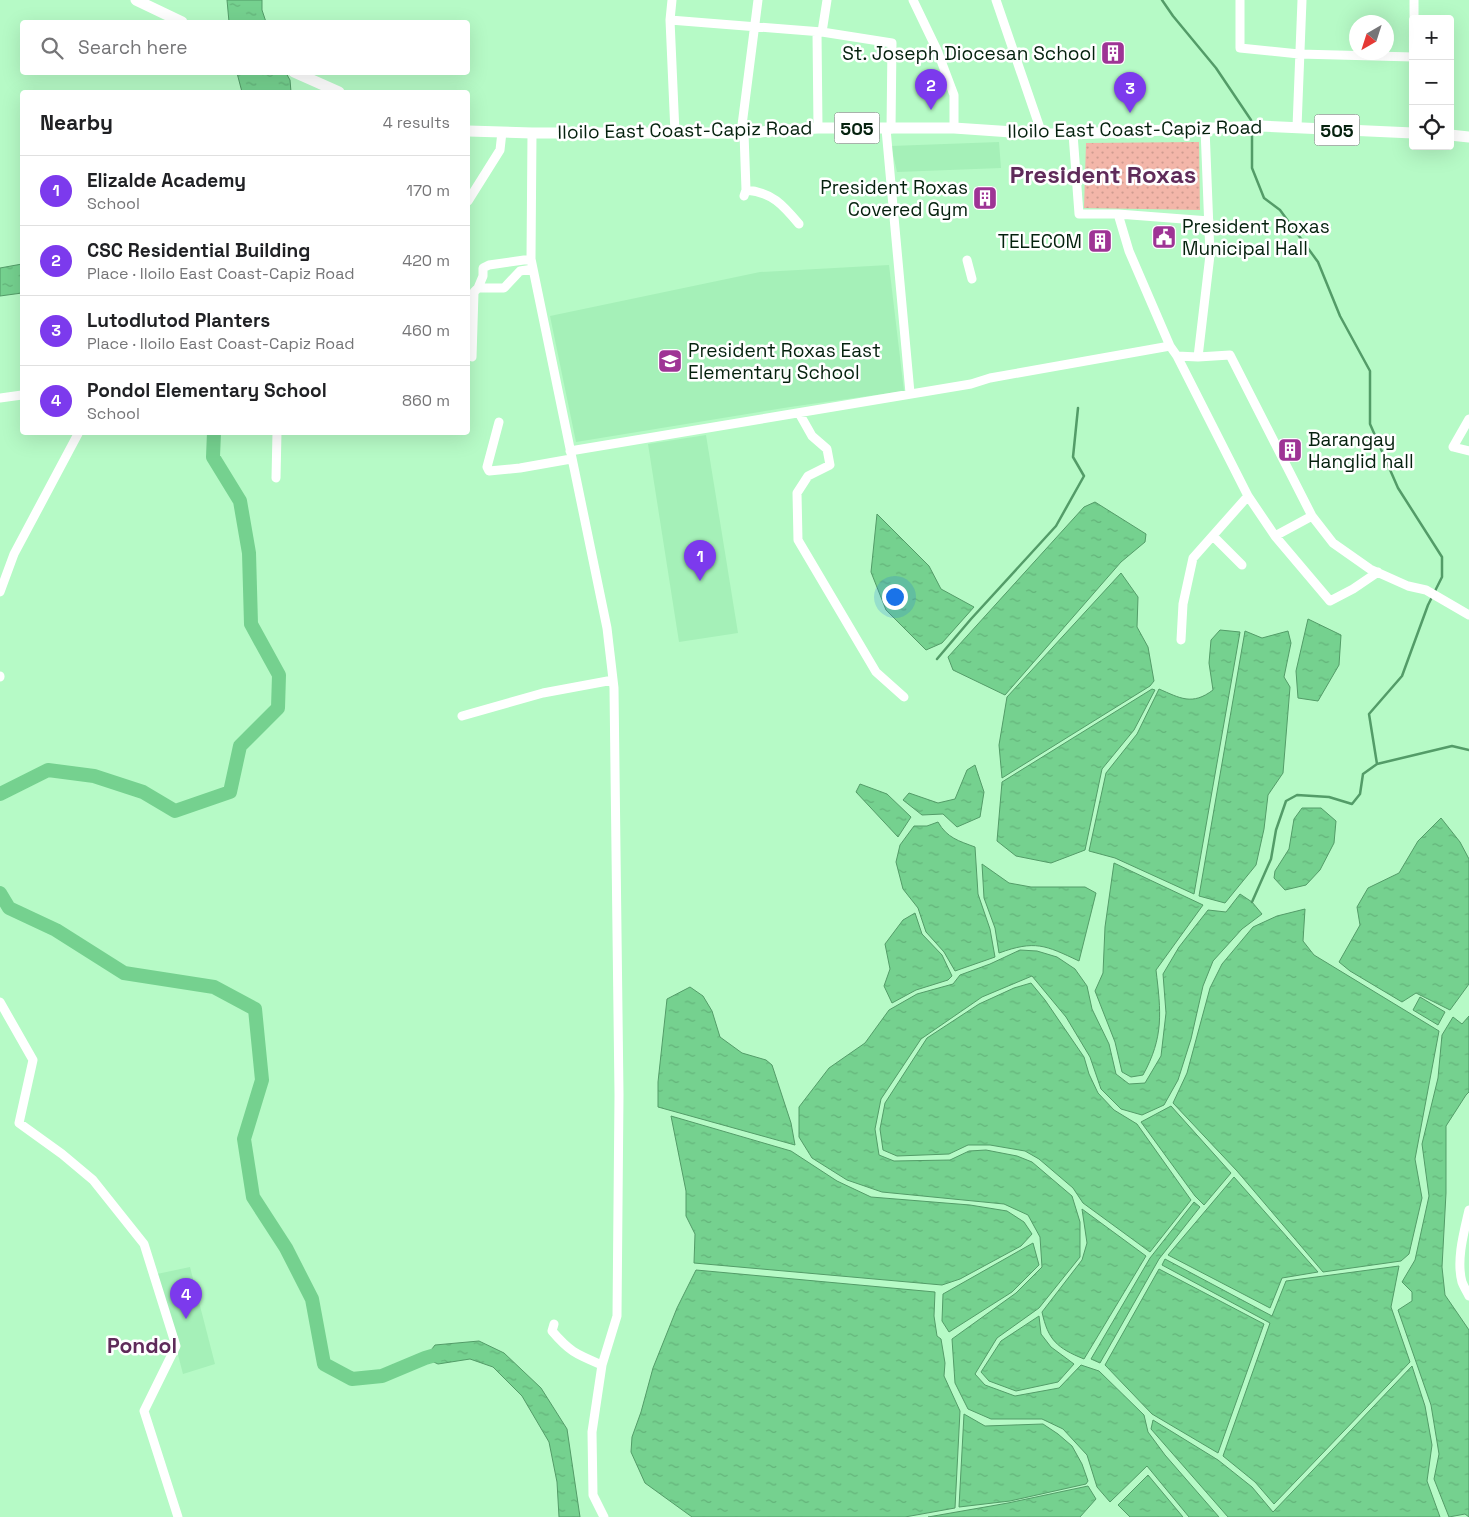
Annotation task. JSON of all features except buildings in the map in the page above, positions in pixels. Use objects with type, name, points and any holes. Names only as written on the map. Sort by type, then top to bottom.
[{"type":"main road","points":[[136,0],[178,20]]},
{"type":"main road","points":[[300,75],[335,90]]},
{"type":"main road","name":"Iloilo East Coast-Capiz Road","points":[[470,131],[742,133],[818,128],[954,128],[1042,134],[1073,134],[1261,126],[1409,133]]},
{"type":"main road","points":[[1454,135],[1469,136]]},
{"type":"street","points":[[672,0],[670,20],[675,133]]},
{"type":"street","points":[[758,0],[742,133],[745,193],[767,194],[788,211],[799,224]]},
{"type":"street","points":[[818,128],[819,32],[827,0]]},
{"type":"street","points":[[913,0],[937,50],[954,95],[954,128]]},
{"type":"street","points":[[996,0],[1042,134]]},
{"type":"street","points":[[1240,0],[1240,48],[1299,54],[1409,57]]},
{"type":"street","points":[[1297,127],[1302,0]]},
{"type":"street","points":[[1414,0],[1414,15]]},
{"type":"street","points":[[670,20],[819,32],[892,43],[889,129],[910,393]]},
{"type":"street","points":[[1198,357],[1210,255],[1205,128]]},
{"type":"street","points":[[470,198],[500,150],[502,132]]},
{"type":"street","points":[[532,133],[531,259],[607,628],[613,680],[619,1095],[617,1316],[602,1365],[592,1432],[593,1495],[604,1517]]},
{"type":"street","points":[[1073,134],[1079,214],[1118,214],[1209,221]]},
{"type":"street","points":[[1118,214],[1129,251],[1170,346],[1177,356],[1248,496],[1275,536],[1330,601],[1353,589],[1378,572]]},
{"type":"street","points":[[472,357],[474,292],[478,288],[483,276],[483,268],[489,265],[531,259]]},
{"type":"street","points":[[967,260],[972,279]]},
{"type":"street","points":[[478,288],[504,288],[520,271],[533,269]]},
{"type":"street","points":[[498,422],[487,467],[489,471],[520,468],[571,455],[910,393],[971,384],[990,378],[1170,346]]},
{"type":"street","points":[[1177,356],[1230,355],[1312,516],[1333,543],[1370,569],[1408,586],[1426,590],[1469,615]]},
{"type":"street","points":[[0,398],[20,396]]},
{"type":"street","points":[[799,413],[812,436],[827,449],[830,465],[808,476],[796,493],[798,540],[876,672],[904,697]]},
{"type":"street","points":[[1469,419],[1453,447],[1469,451]]},
{"type":"street","points":[[0,592],[14,554],[77,435]]},
{"type":"street","points":[[276,478],[277,435]]},
{"type":"street","points":[[1181,640],[1183,604],[1193,558],[1248,496]]},
{"type":"street","points":[[1275,536],[1312,516]]},
{"type":"street","points":[[1212,536],[1242,565]]},
{"type":"street","points":[[462,716],[543,693],[613,680]]},
{"type":"street","points":[[0,1002],[33,1060],[19,1123],[62,1154],[93,1180],[144,1244],[176,1346],[144,1410],[178,1517]]},
{"type":"street","points":[[1469,1210],[1463,1234],[1460,1262],[1462,1280],[1469,1296]]},
{"type":"street","points":[[554,1324],[552,1331],[566,1348],[602,1365]]},
{"type":"shaded area","points":[[999,142],[1001,168],[897,172],[891,146]]},
{"type":"shaded area","points":[[1199,142],[1200,210],[1084,208],[1086,143]]},
{"type":"shaded area","name":"President Roxas East Elementary School","points":[[889,265],[904,391],[790,407],[576,442],[550,316],[760,272]]},
{"type":"shaded area","points":[[706,435],[738,633],[679,642],[648,444]]},
{"type":"shaded area","points":[[190,1267],[215,1364],[183,1374],[157,1274]]},
{"type":"water","points":[[227,0],[262,0],[262,10],[265,20],[229,20]]},
{"type":"water","points":[[238,75],[287,75],[290,80],[291,90],[241,90]]},
{"type":"water","points":[[20,264],[20,293],[0,296],[0,268]]},
{"type":"water","points":[[1095,502],[1146,534],[1145,542],[1121,562],[1005,695],[953,670],[948,657],[1084,507]]},
{"type":"water","points":[[877,514],[929,566],[941,589],[974,607],[942,643],[926,650],[886,610],[871,572]]},
{"type":"water","points":[[1121,573],[1138,597],[1137,627],[1148,647],[1154,681],[1150,686],[1002,778],[999,745],[1007,697]]},
{"type":"water","points":[[1308,619],[1341,635],[1339,665],[1318,701],[1298,698],[1296,671]]},
{"type":"water","points":[[1220,630],[1240,632],[1194,894],[1115,858],[1089,851],[1106,773],[1137,734],[1159,689],[1186,699],[1199,698],[1213,690],[1209,663],[1211,640]]},
{"type":"water","points":[[1245,631],[1262,638],[1288,631],[1291,643],[1284,677],[1290,687],[1283,773],[1268,795],[1264,829],[1256,865],[1225,903],[1199,896]]},
{"type":"water","points":[[1152,689],[1155,690],[1134,730],[1102,769],[1085,850],[1051,863],[1016,856],[997,841],[1002,782]]},
{"type":"water","points":[[975,765],[984,792],[980,817],[957,827],[943,814],[922,815],[903,800],[909,793],[938,803],[955,799],[967,770]]},
{"type":"water","points":[[860,784],[887,794],[911,817],[898,837],[856,792]]},
{"type":"water","points":[[1302,808],[1321,808],[1336,821],[1334,843],[1320,870],[1306,885],[1285,890],[1274,878],[1275,871],[1289,849],[1294,819]]},
{"type":"water","points":[[1441,818],[1460,842],[1469,859],[1469,984],[1450,1010],[1416,993],[1402,1002],[1350,971],[1339,962],[1360,925],[1357,907],[1368,888],[1399,873],[1418,841]]},
{"type":"water","points":[[938,822],[949,835],[975,847],[978,894],[990,929],[995,957],[955,971],[944,952],[926,932],[918,908],[903,889],[896,862],[900,845],[914,826],[927,826]]},
{"type":"water","points":[[1114,863],[1203,905],[1156,970],[1160,1012],[1158,1036],[1150,1061],[1143,1075],[1131,1077],[1122,1072],[1115,1042],[1095,991],[1103,973],[1105,927]]},
{"type":"water","points":[[982,864],[1009,883],[1031,887],[1085,887],[1096,893],[1079,961],[1040,946],[1022,947],[999,953],[995,928],[984,898]]},
{"type":"water","points":[[1240,894],[1252,902],[1262,914],[1242,929],[1213,961],[1203,986],[1191,1039],[1178,1080],[1164,1105],[1142,1115],[1121,1109],[1101,1089],[1090,1057],[1066,1017],[1032,976],[982,997],[921,1039],[881,1099],[875,1129],[879,1155],[894,1161],[950,1160],[969,1151],[986,1150],[1017,1156],[1032,1162],[1072,1196],[1080,1222],[1080,1257],[1039,1308],[997,1338],[975,1374],[985,1385],[1015,1396],[1059,1388],[1081,1365],[1099,1371],[1144,1415],[1148,1432],[1165,1455],[1219,1517],[1189,1517],[1147,1466],[1110,1502],[1097,1487],[1087,1455],[1063,1429],[1042,1419],[991,1419],[968,1409],[955,1383],[952,1339],[1016,1293],[1042,1267],[1040,1237],[1028,1215],[1004,1204],[882,1192],[847,1180],[812,1158],[799,1137],[799,1107],[829,1068],[865,1043],[889,1010],[917,994],[953,984],[960,975],[1020,950],[1037,951],[1057,957],[1075,969],[1087,986],[1092,1009],[1109,1044],[1116,1074],[1129,1084],[1145,1083],[1161,1056],[1166,1013],[1163,974],[1179,947],[1208,910],[1226,912]]},
{"type":"water","points":[[1305,909],[1303,941],[1314,955],[1439,1031],[1415,1159],[1422,1198],[1409,1254],[1401,1261],[1323,1272],[1237,1171],[1173,1103],[1187,1073],[1210,988],[1222,964],[1253,927],[1277,916]]},
{"type":"water","points":[[915,913],[922,934],[942,955],[952,976],[948,980],[916,990],[892,1003],[884,986],[890,969],[885,944],[903,920]]},
{"type":"water","points":[[1031,983],[1084,1057],[1089,1074],[1098,1093],[1114,1110],[1137,1124],[1191,1200],[1150,1252],[1083,1203],[1073,1188],[1039,1159],[1025,1151],[990,1145],[968,1145],[949,1154],[897,1156],[883,1150],[880,1129],[885,1103],[927,1038],[979,1004],[1014,988]]},
{"type":"water","points":[[690,987],[703,996],[712,1011],[720,1037],[742,1053],[766,1060],[772,1065],[791,1123],[795,1145],[658,1107],[658,1082],[667,999]]},
{"type":"water","points":[[1420,997],[1445,1012],[1438,1025],[1413,1010]]},
{"type":"water","points":[[1469,1016],[1469,1092],[1446,1126],[1446,1193],[1442,1267],[1445,1295],[1469,1330],[1469,1517],[1465,1514],[1449,1517],[1434,1479],[1439,1454],[1431,1405],[1398,1310],[1412,1301],[1412,1292],[1402,1282],[1415,1260],[1429,1196],[1422,1144],[1438,1078],[1442,1035],[1453,1017],[1462,1024]]},
{"type":"water","points":[[1171,1106],[1231,1173],[1204,1205],[1195,1196],[1141,1122]]},
{"type":"water","points":[[671,1116],[791,1151],[837,1181],[871,1197],[970,1205],[1007,1211],[1024,1222],[1032,1234],[1021,1246],[960,1279],[942,1285],[694,1263],[695,1234],[686,1216],[686,1191]]},
{"type":"water","points":[[1234,1177],[1318,1272],[1282,1278],[1270,1308],[1168,1255]]},
{"type":"water","points":[[1194,1202],[1200,1207],[1159,1259],[1100,1363],[1091,1359],[1150,1258]]},
{"type":"water","points":[[1082,1209],[1146,1256],[1084,1359],[1060,1347],[1055,1342],[1047,1330],[1042,1312],[1082,1260],[1087,1243]]},
{"type":"water","points":[[1033,1243],[1039,1265],[1012,1292],[949,1332],[942,1321],[943,1294]]},
{"type":"water","points":[[1165,1259],[1272,1316],[1286,1281],[1399,1266],[1391,1307],[1410,1362],[1274,1504],[1255,1482],[1223,1456],[1270,1323],[1162,1265]]},
{"type":"water","points":[[1159,1269],[1264,1324],[1218,1453],[1152,1414],[1105,1365]]},
{"type":"water","points":[[696,1270],[935,1292],[934,1316],[937,1336],[941,1339],[945,1363],[944,1376],[960,1411],[955,1508],[905,1517],[692,1517],[645,1483],[631,1452],[632,1437],[653,1368],[677,1308]]},
{"type":"water","points":[[1039,1316],[1041,1334],[1051,1347],[1074,1364],[1058,1382],[1016,1391],[989,1381],[981,1372],[1001,1341]]},
{"type":"water","points":[[479,1341],[504,1353],[541,1388],[567,1429],[580,1517],[559,1517],[557,1482],[549,1442],[522,1396],[493,1367],[470,1359],[438,1364],[425,1358],[435,1345]]},
{"type":"water","points":[[1412,1366],[1425,1406],[1432,1445],[1427,1481],[1440,1517],[1228,1517],[1151,1429],[1153,1420],[1218,1460],[1252,1487],[1273,1512]]},
{"type":"water","points":[[964,1414],[985,1426],[1043,1424],[1072,1446],[1082,1464],[1088,1481],[1086,1484],[1010,1501],[959,1507]]},
{"type":"water","points":[[1148,1475],[1183,1517],[1130,1517],[1118,1505]]},
{"type":"water","points":[[1088,1486],[1096,1499],[1080,1517],[928,1517],[1008,1503]]},
{"type":"waterway","points":[[1162,0],[1216,68],[1252,124]]},
{"type":"waterway","points":[[1252,129],[1252,168],[1264,198],[1280,210],[1318,262],[1340,316],[1370,371],[1370,424],[1398,488],[1442,557],[1442,577],[1428,605],[1402,676],[1369,714],[1377,764]]},
{"type":"waterway","points":[[937,659],[1056,526],[1084,476],[1073,457],[1078,408]]},
{"type":"waterway","points":[[0,794],[48,770],[94,776],[143,792],[175,811],[230,792],[240,746],[278,708],[279,675],[251,624],[249,553],[240,501],[213,457],[214,435]]},
{"type":"waterway","points":[[1252,902],[1271,859],[1276,830],[1286,801],[1297,795],[1329,797],[1352,804],[1360,794],[1363,774],[1377,764],[1452,746],[1469,750]]},
{"type":"waterway","points":[[0,893],[9,908],[56,930],[124,973],[214,987],[255,1009],[262,1080],[244,1139],[253,1197],[286,1248],[312,1299],[324,1364],[352,1379],[382,1376],[442,1353]]},
{"type":"place","name":"St. Joseph Diocesan School","points":[[1113,53]]},
{"type":"place","name":"CSC Residential Building","points":[[931,110]]},
{"type":"place","name":"Lutodlutod Planters","points":[[1130,113]]},
{"type":"place","name":"President Roxas Covered Gym","points":[[985,198]]},
{"type":"place","name":"President Roxas Municipal Hall","points":[[1164,237]]},
{"type":"place","name":"TELECOM","points":[[1100,241]]},
{"type":"place","name":"President Roxas East Elementary School","points":[[670,361]]},
{"type":"place","name":"Barangay Hanglid hall","points":[[1290,450]]},
{"type":"place","name":"Elizalde Academy","points":[[700,581]]},
{"type":"place","name":"Pondol Elementary School","points":[[186,1319]]},
{"type":"district","name":"President Roxas","points":[[1103,174]]},
{"type":"district","name":"Pondol","points":[[142,1345]]}]
